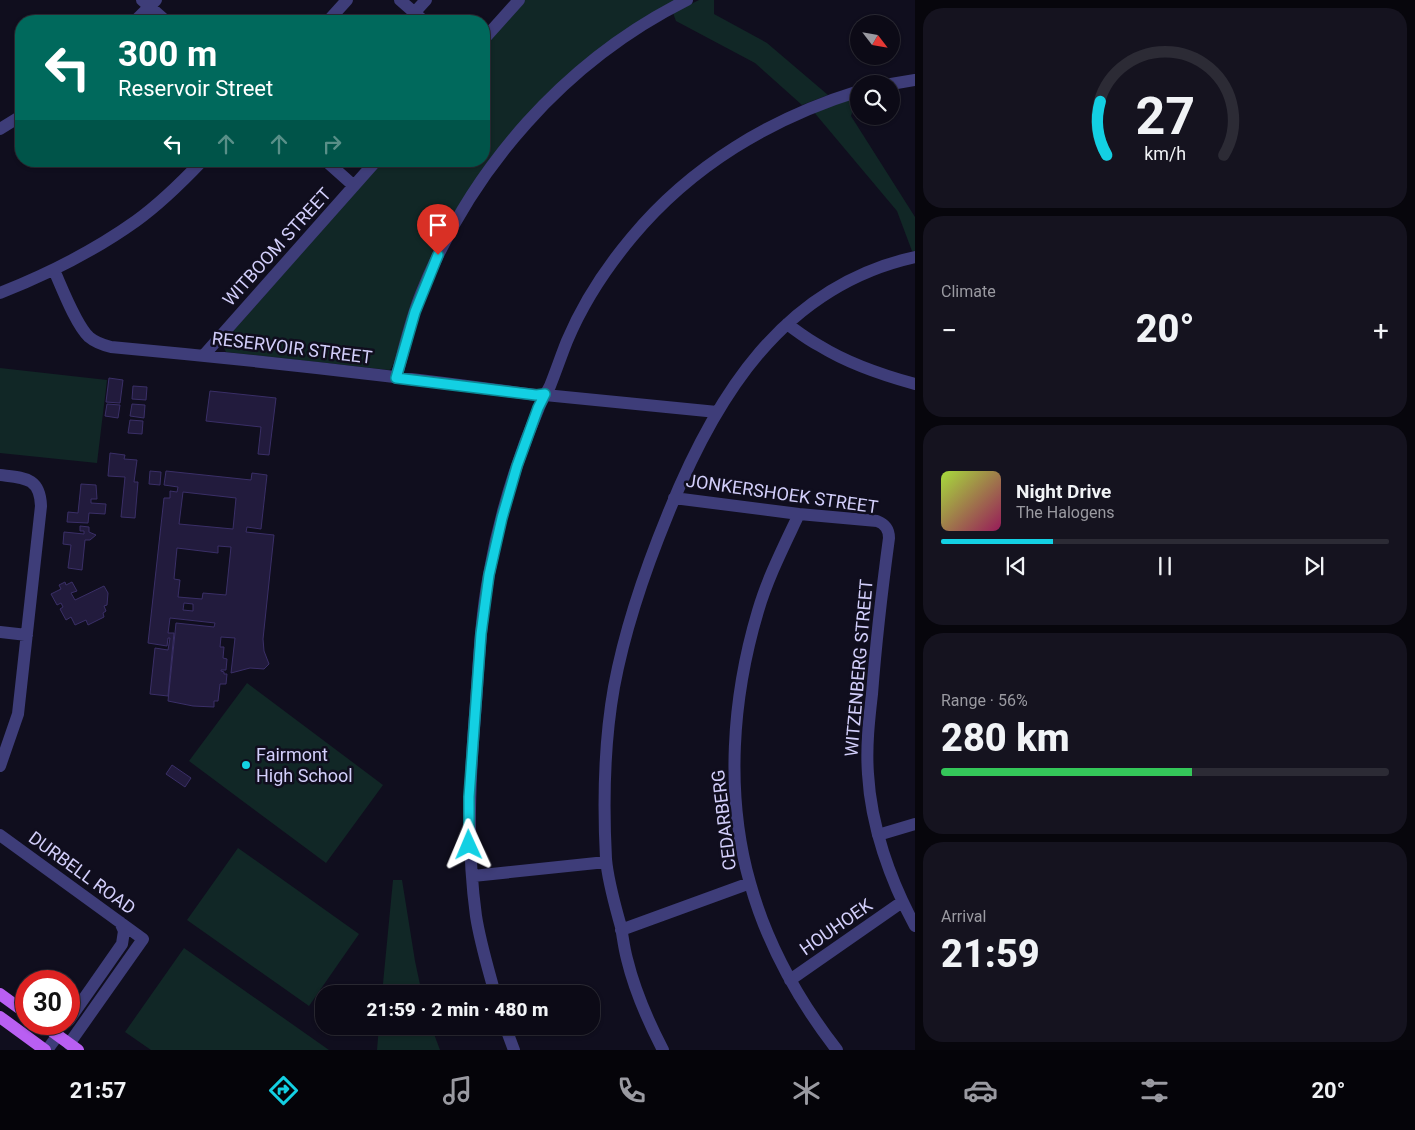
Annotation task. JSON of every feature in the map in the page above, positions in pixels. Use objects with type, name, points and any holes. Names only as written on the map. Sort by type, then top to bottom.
[{"type":"main road","points":[[0,994],[15,1005]]},
{"type":"main road","points":[[0,1018],[46,1050]]},
{"type":"main road","points":[[58,1035],[71,1048]]},
{"type":"street","points":[[333,15],[347,0]]},
{"type":"street","points":[[400,0],[417,15]]},
{"type":"street","points":[[414,12],[426,0]]},
{"type":"street","points":[[490,32],[519,0]]},
{"type":"street","points":[[396,378],[415,312],[438,255],[463,209],[496,159],[533,115],[572,77],[623,38],[662,13],[687,0]]},
{"type":"street","points":[[139,15],[149,2],[161,15]]},
{"type":"street","points":[[900,82],[915,80]]},
{"type":"street","points":[[493,985],[476,916],[469,845],[469,797],[481,634],[489,575],[502,518],[517,466],[538,408],[568,338],[600,281],[633,236],[670,197],[690,179],[741,142],[771,125],[804,110],[850,94]]},
{"type":"street","points":[[0,129],[15,120]]},
{"type":"street","points":[[0,293],[54,270],[96,248],[162,200],[196,167]]},
{"type":"street","points":[[333,167],[354,186]]},
{"type":"street","name":"WITBOOM STREET","points":[[204,355],[371,167]]},
{"type":"street","points":[[662,1050],[647,1016],[627,960],[606,862],[604,788],[608,736],[614,687],[637,597],[674,498],[717,412],[745,369],[767,343],[818,299],[852,279],[888,264],[915,257]]},
{"type":"street","name":"RESERVOIR STREET","points":[[54,270],[79,323],[88,336],[100,344],[111,347],[204,355],[536,395],[545,394],[717,412]]},
{"type":"street","points":[[787,324],[821,347],[852,362],[885,376],[915,384]]},
{"type":"street","points":[[0,476],[24,478],[31,481],[40,490],[41,495],[18,714],[0,766]]},
{"type":"street","name":"JONKERSHOEK STREET","points":[[674,498],[799,514],[877,521],[885,526]]},
{"type":"street","name":"CEDARBERG","points":[[799,514],[774,566],[758,610],[744,667],[736,716],[734,779],[740,836],[750,883],[766,928],[790,980],[819,1027],[837,1050]]},
{"type":"street","name":"WITZENBERG STREET","points":[[885,526],[888,530],[888,538],[867,748],[868,776],[878,835],[902,902],[915,926]]},
{"type":"street","points":[[0,632],[27,635]]},
{"type":"street","points":[[878,835],[915,824]]},
{"type":"street","name":"DURBELL ROAD","points":[[0,835],[143,939],[71,1048]]},
{"type":"street","points":[[473,876],[606,862]]},
{"type":"street","points":[[622,930],[750,883]]},
{"type":"street","name":"HOUHOEK","points":[[790,980],[902,902]]},
{"type":"street","points":[[80,1004],[122,944],[124,931],[120,922]]},
{"type":"street","points":[[46,1050],[58,1035]]},
{"type":"street","points":[[508,1035],[514,1050]]},
{"type":"green space","points":[[525,0],[676,0],[645,17],[490,160],[490,39]]},
{"type":"green space","points":[[699,0],[714,0],[714,14],[767,43],[828,95],[802,105],[755,63],[676,21],[673,13]]},
{"type":"green space","points":[[850,98],[850,125],[857,125],[915,217],[915,251],[912,251],[897,211],[813,111]]},
{"type":"green space","points":[[377,167],[486,167],[391,369],[226,352],[222,344]]},
{"type":"green space","points":[[0,368],[107,380],[97,463],[0,453]]},
{"type":"green space","points":[[247,683],[383,785],[326,863],[189,761]]},
{"type":"green space","points":[[238,848],[359,934],[324,985],[315,985],[315,997],[309,1006],[187,920]]},
{"type":"green space","points":[[393,880],[402,880],[420,985],[383,985]]},
{"type":"green space","points":[[184,948],[329,1050],[151,1050],[125,1032]]},
{"type":"green space","points":[[378,1035],[434,1035],[440,1050],[377,1050]]},
{"type":"building","points":[[109,378],[123,380],[120,403],[106,402]]},
{"type":"building","points":[[133,386],[147,387],[146,400],[132,399]]},
{"type":"building","points":[[210,391],[276,398],[269,455],[258,454],[261,427],[206,421]]},
{"type":"building","points":[[107,404],[120,405],[118,418],[105,416]]},
{"type":"building","points":[[132,404],[145,405],[144,418],[130,416]]},
{"type":"building","points":[[130,420],[143,421],[142,434],[128,433]]},
{"type":"building","points":[[110,453],[125,455],[124,459],[137,460],[134,482],[138,482],[135,518],[121,517],[125,477],[108,476]]},
{"type":"building","points":[[150,471],[161,472],[160,485],[149,484]]},
{"type":"building","points":[[166,471],[251,480],[252,473],[267,475],[261,529],[247,527],[246,532],[274,535],[263,639],[264,651],[269,664],[264,669],[250,668],[231,673],[235,638],[221,637],[220,647],[224,647],[223,658],[227,659],[226,670],[221,670],[224,674],[227,674],[226,684],[220,684],[218,701],[214,701],[214,707],[193,706],[168,701],[176,623],[214,627],[215,623],[170,618],[168,633],[174,633],[168,696],[150,694],[155,648],[168,650],[170,638],[168,638],[167,646],[148,643],[164,498],[170,498],[170,491],[177,492],[178,487],[164,485]],"holes":[[[183,492],[236,498],[233,529],[179,524]],[[218,546],[231,547],[226,595],[203,593],[202,599],[178,597],[180,580],[174,579],[177,548],[218,553]],[[184,603],[193,604],[193,611],[183,610]]]},
{"type":"building","points":[[81,484],[96,485],[97,499],[91,499],[91,503],[106,504],[105,514],[89,513],[88,523],[67,522],[68,512],[78,513]]},
{"type":"building","points":[[80,526],[89,527],[89,532],[96,535],[90,540],[85,540],[82,570],[68,568],[71,545],[63,544],[64,532],[84,534],[84,531],[80,531]]},
{"type":"building","points":[[65,582],[66,585],[72,582],[77,591],[71,593],[75,600],[104,586],[108,593],[107,605],[104,606],[106,611],[103,613],[104,617],[88,625],[86,620],[75,625],[71,617],[66,620],[60,609],[63,607],[61,603],[57,605],[51,594],[61,589],[59,585]]},
{"type":"building","points":[[172,765],[191,778],[185,787],[166,774]]},
{"type":"place","name":"Fairmont High School","points":[[246,765]]},
{"type":"route","points":[[438,255],[415,312],[396,378],[427,380],[536,395],[545,394],[517,466],[502,518],[489,575],[481,634],[469,797],[469,845]]}]
